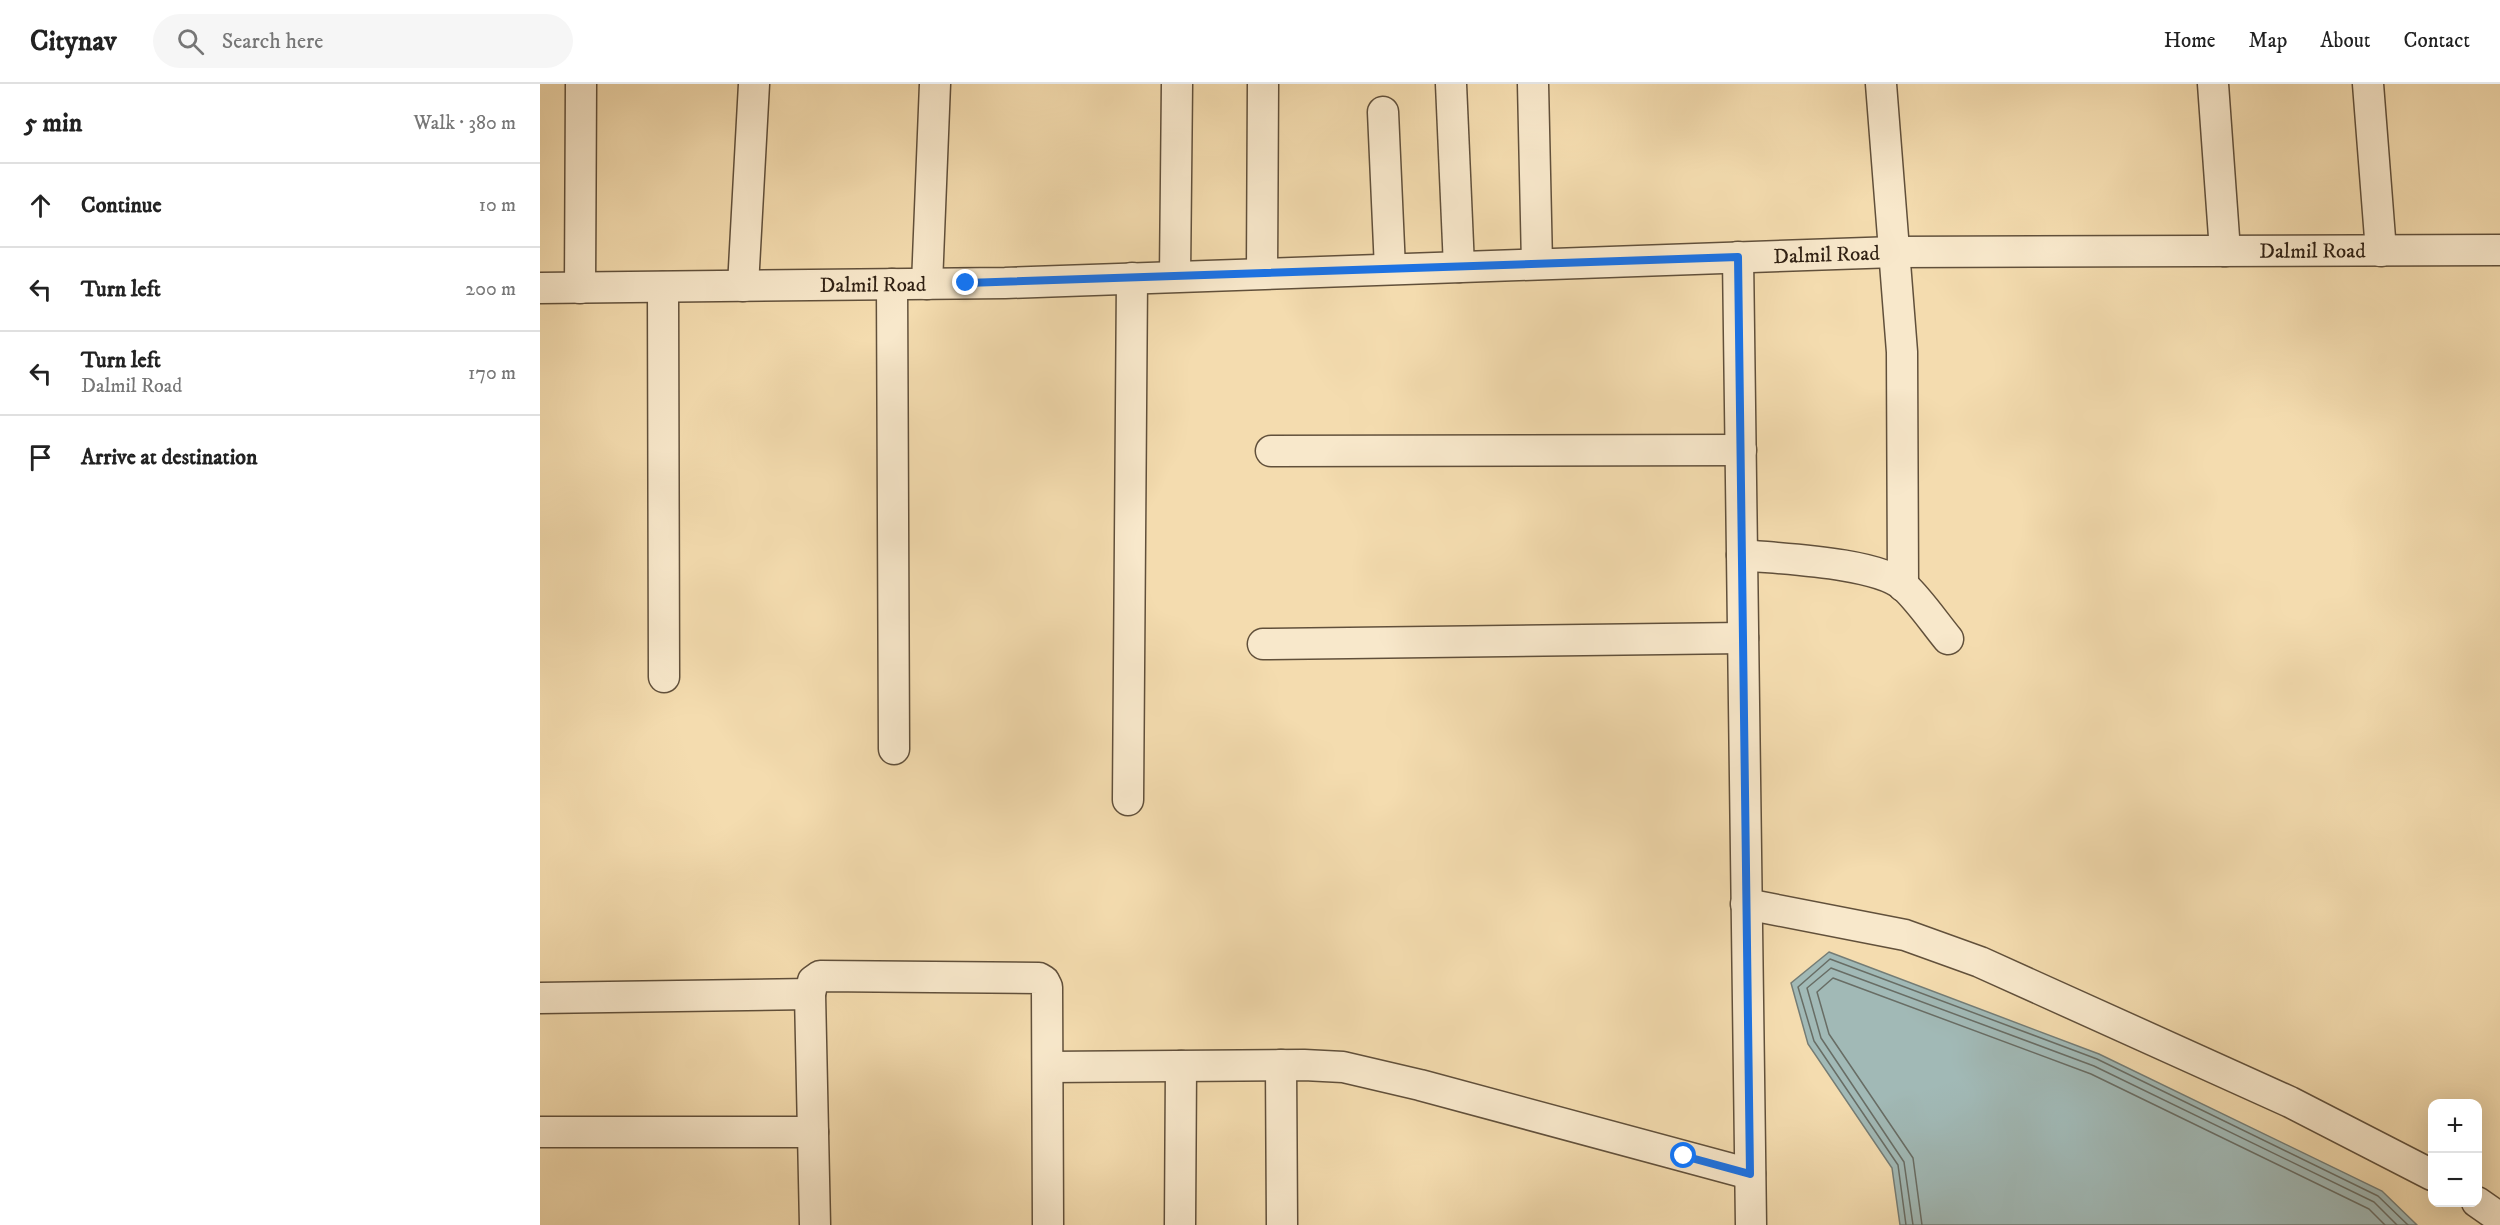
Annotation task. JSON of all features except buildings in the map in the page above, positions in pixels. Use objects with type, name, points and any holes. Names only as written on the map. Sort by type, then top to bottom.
[{"type":"street","points":[[580,288],[581,84]]},
{"type":"street","points":[[743,286],[754,84]]},
{"type":"street","points":[[927,284],[935,84]]},
{"type":"street","points":[[1175,276],[1177,84]]},
{"type":"street","points":[[1262,273],[1263,84]]},
{"type":"street","points":[[1451,84],[1459,267]]},
{"type":"street","points":[[1533,84],[1537,264]]},
{"type":"street","points":[[1881,84],[1902,352],[1903,586]]},
{"type":"street","points":[[2212,84],[2225,251]]},
{"type":"street","points":[[2368,84],[2381,251]]},
{"type":"street","points":[[1383,112],[1390,269]]},
{"type":"street","name":"Dalmil Road","points":[[540,288],[927,284],[1895,252],[2500,250]]},
{"type":"street","points":[[1738,257],[1750,1225]]},
{"type":"street","points":[[1128,800],[1132,278]]},
{"type":"street","points":[[892,284],[894,749]]},
{"type":"street","points":[[663,287],[664,677]]},
{"type":"street","points":[[1271,451],[1741,450]]},
{"type":"street","points":[[1742,555],[1860,569],[1885,576],[1903,586],[1948,639]]},
{"type":"street","points":[[1263,644],[1743,638]]},
{"type":"street","points":[[1746,904],[1905,935],[1980,962],[2290,1102],[2428,1172]]},
{"type":"street","points":[[815,1225],[810,994],[813,981],[820,976],[1038,978],[1044,981],[1047,987],[1048,1225]]},
{"type":"street","points":[[540,998],[810,994]]},
{"type":"street","points":[[1048,1067],[1281,1065],[1343,1067],[1409,1082],[1750,1174]]},
{"type":"street","points":[[1281,1065],[1282,1225]]},
{"type":"street","points":[[1180,1225],[1181,1066]]},
{"type":"street","points":[[540,1132],[813,1132]]},
{"type":"street","points":[[2482,1206],[2500,1218]]},
{"type":"water","points":[[1829,952],[2099,1054],[2382,1191],[2417,1225],[1900,1225],[1892,1168],[1808,1044],[1791,983]]},
{"type":"route","points":[[966,283],[1738,257],[1750,1174],[1684,1156]]}]
